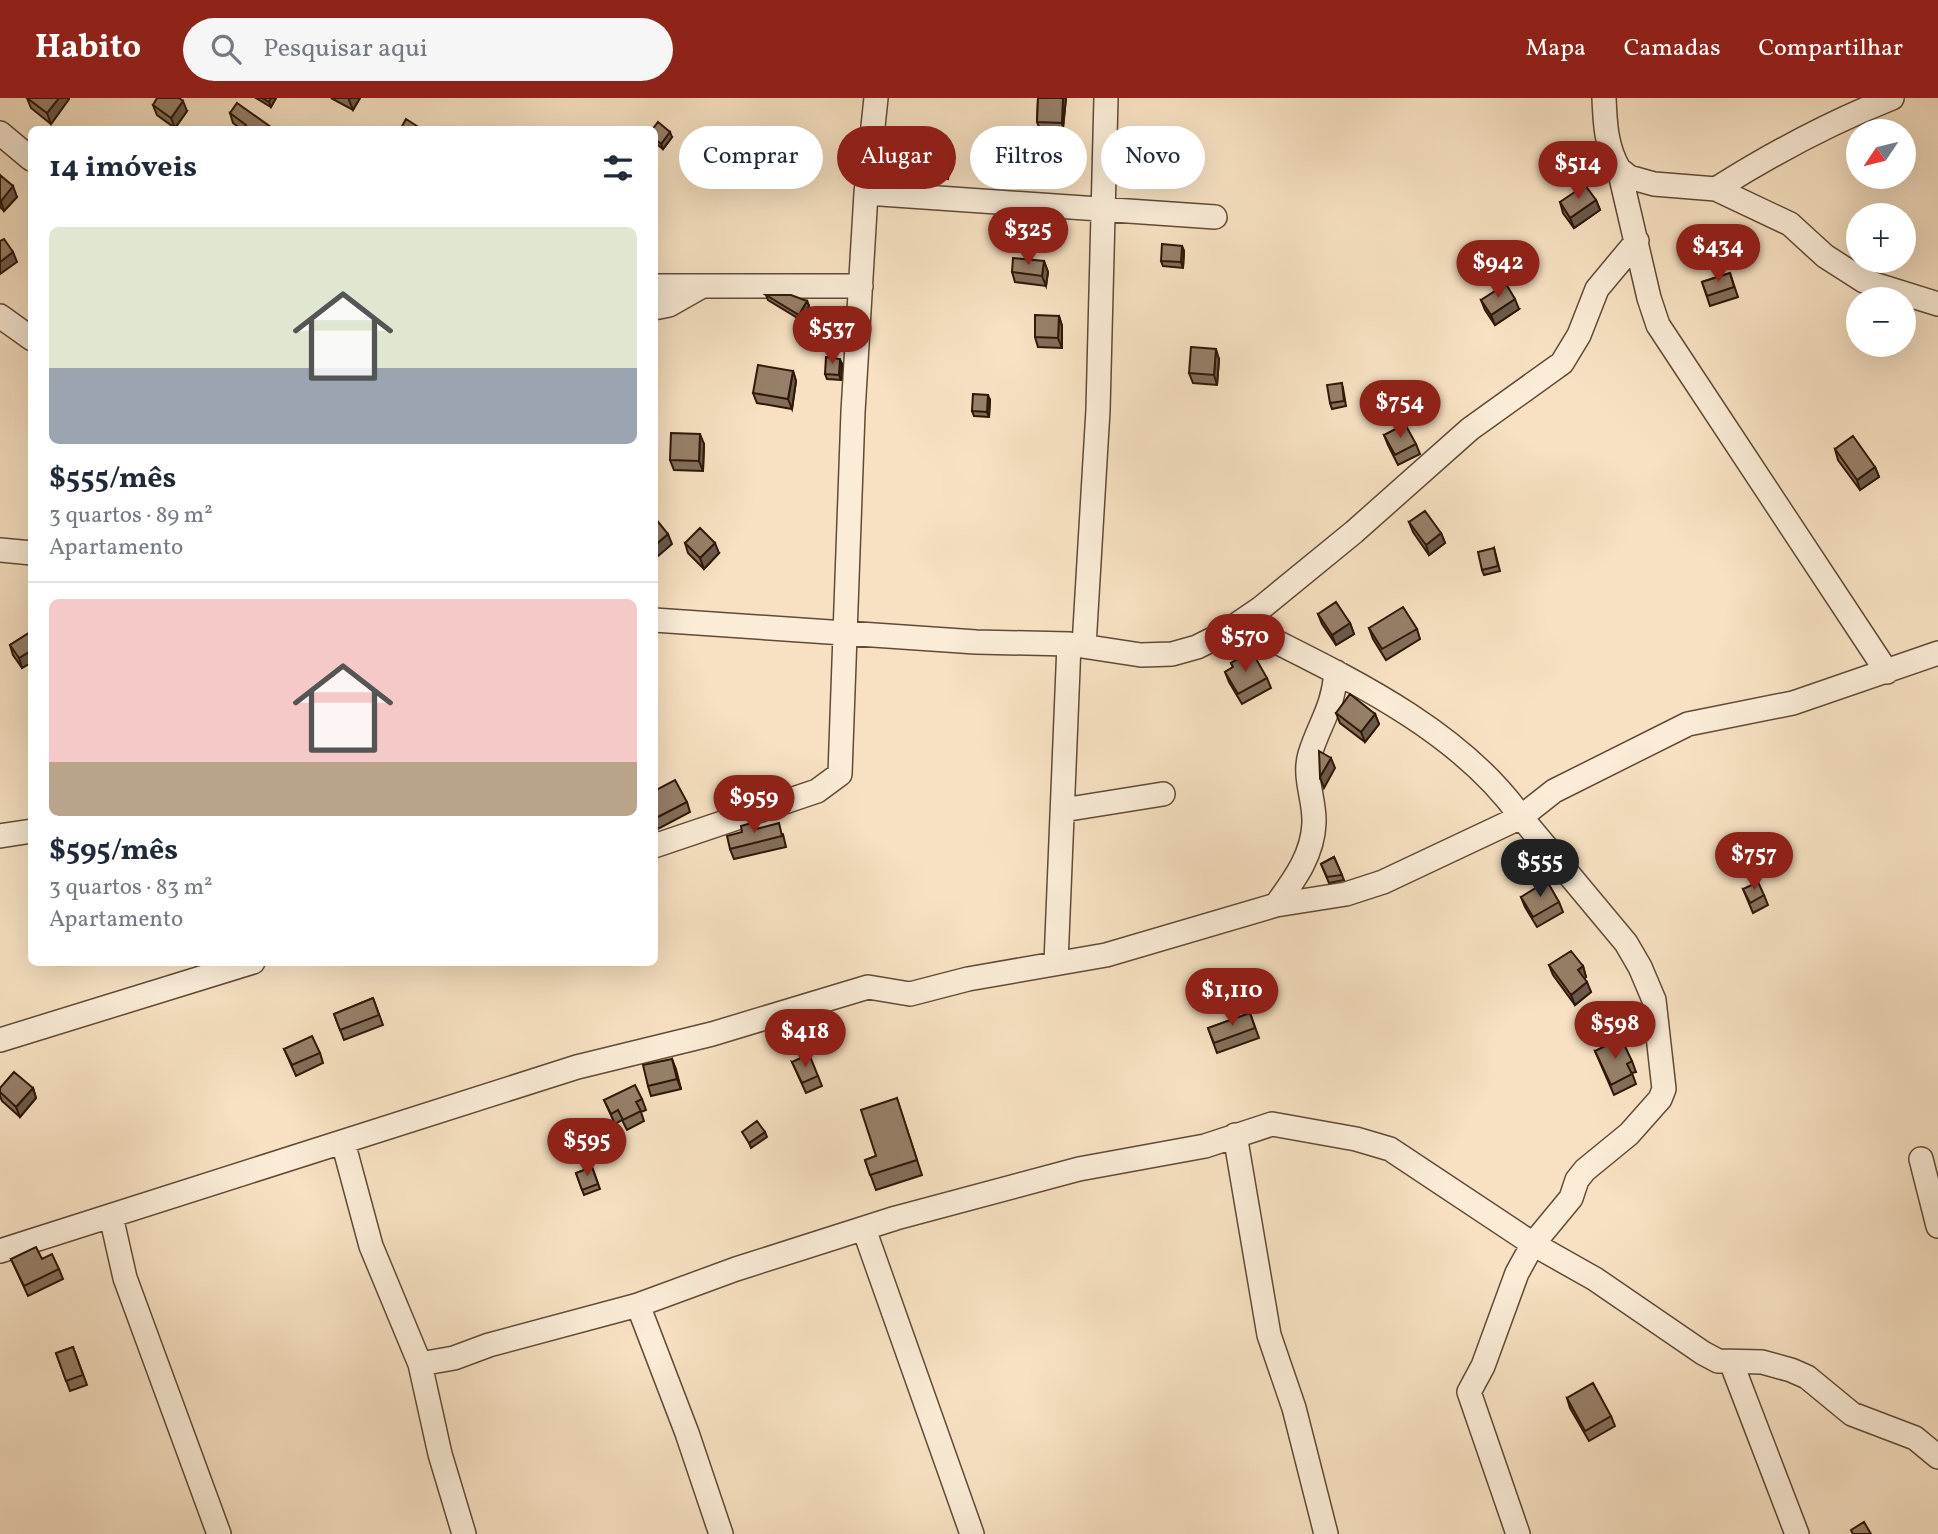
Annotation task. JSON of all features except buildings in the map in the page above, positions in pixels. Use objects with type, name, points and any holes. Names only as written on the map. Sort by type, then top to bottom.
[{"type":"street","points":[[658,845],[817,791],[834,782],[840,774],[847,632],[844,609],[861,286],[866,193],[876,98]]},
{"type":"street","points":[[1056,963],[1063,810],[1098,410],[1106,98]]},
{"type":"street","points":[[1604,98],[1604,123],[1611,154],[1619,169],[1649,298],[1658,324],[1887,672]]},
{"type":"street","points":[[1716,189],[1839,118],[1892,98]]},
{"type":"street","points":[[0,133],[28,156]]},
{"type":"street","points":[[0,149],[28,158]]},
{"type":"street","points":[[1619,169],[1629,177],[1654,184],[1716,189],[1790,224],[1825,256],[1864,281],[1938,304]]},
{"type":"street","points":[[866,193],[1215,216]]},
{"type":"street","points":[[658,620],[976,642],[1077,645],[1141,655],[1172,654],[1197,647],[1239,623],[1354,532],[1470,429],[1562,363],[1579,335],[1597,289],[1637,241]]},
{"type":"street","points":[[658,286],[861,286]]},
{"type":"street","points":[[658,307],[669,305],[700,287]]},
{"type":"street","points":[[0,316],[28,336]]},
{"type":"street","points":[[0,550],[28,553]]},
{"type":"street","points":[[1239,623],[1336,672],[1466,754],[1505,795],[1626,943],[1654,1000],[1665,1074],[1661,1099],[1629,1134],[1585,1170],[1577,1180],[1571,1198],[1533,1244],[1517,1273],[1483,1366],[1469,1392],[1518,1534]]},
{"type":"street","points":[[0,1251],[577,1066],[712,1034],[868,986],[910,994],[968,979],[1106,955],[1276,905],[1346,894],[1383,882],[1521,817],[1555,791],[1688,724],[1793,703],[1938,653]]},
{"type":"street","points":[[1276,905],[1301,870],[1310,848],[1314,823],[1307,777],[1310,755],[1334,699],[1336,672]]},
{"type":"street","points":[[1063,810],[1163,794]]},
{"type":"street","points":[[0,836],[28,832]]},
{"type":"street","points":[[0,1040],[240,966]]},
{"type":"street","points":[[420,1364],[454,1358],[489,1345],[638,1305],[736,1269],[864,1229],[1066,1172],[1166,1155],[1272,1124],[1373,1142],[1409,1160],[1533,1244],[1595,1279],[1703,1353],[1731,1362],[1762,1362],[1807,1377],[1852,1414],[1915,1438],[1938,1457]]},
{"type":"street","points":[[1235,1135],[1269,1335],[1294,1408],[1326,1534]]},
{"type":"street","points":[[344,1142],[371,1246],[420,1364],[440,1454],[464,1534]]},
{"type":"street","points":[[1921,1159],[1938,1226]]},
{"type":"street","points":[[111,1216],[125,1278],[219,1534]]},
{"type":"street","points":[[864,1229],[972,1534]]},
{"type":"street","points":[[638,1305],[687,1433],[721,1534]]},
{"type":"street","points":[[1731,1362],[1797,1534]]}]
